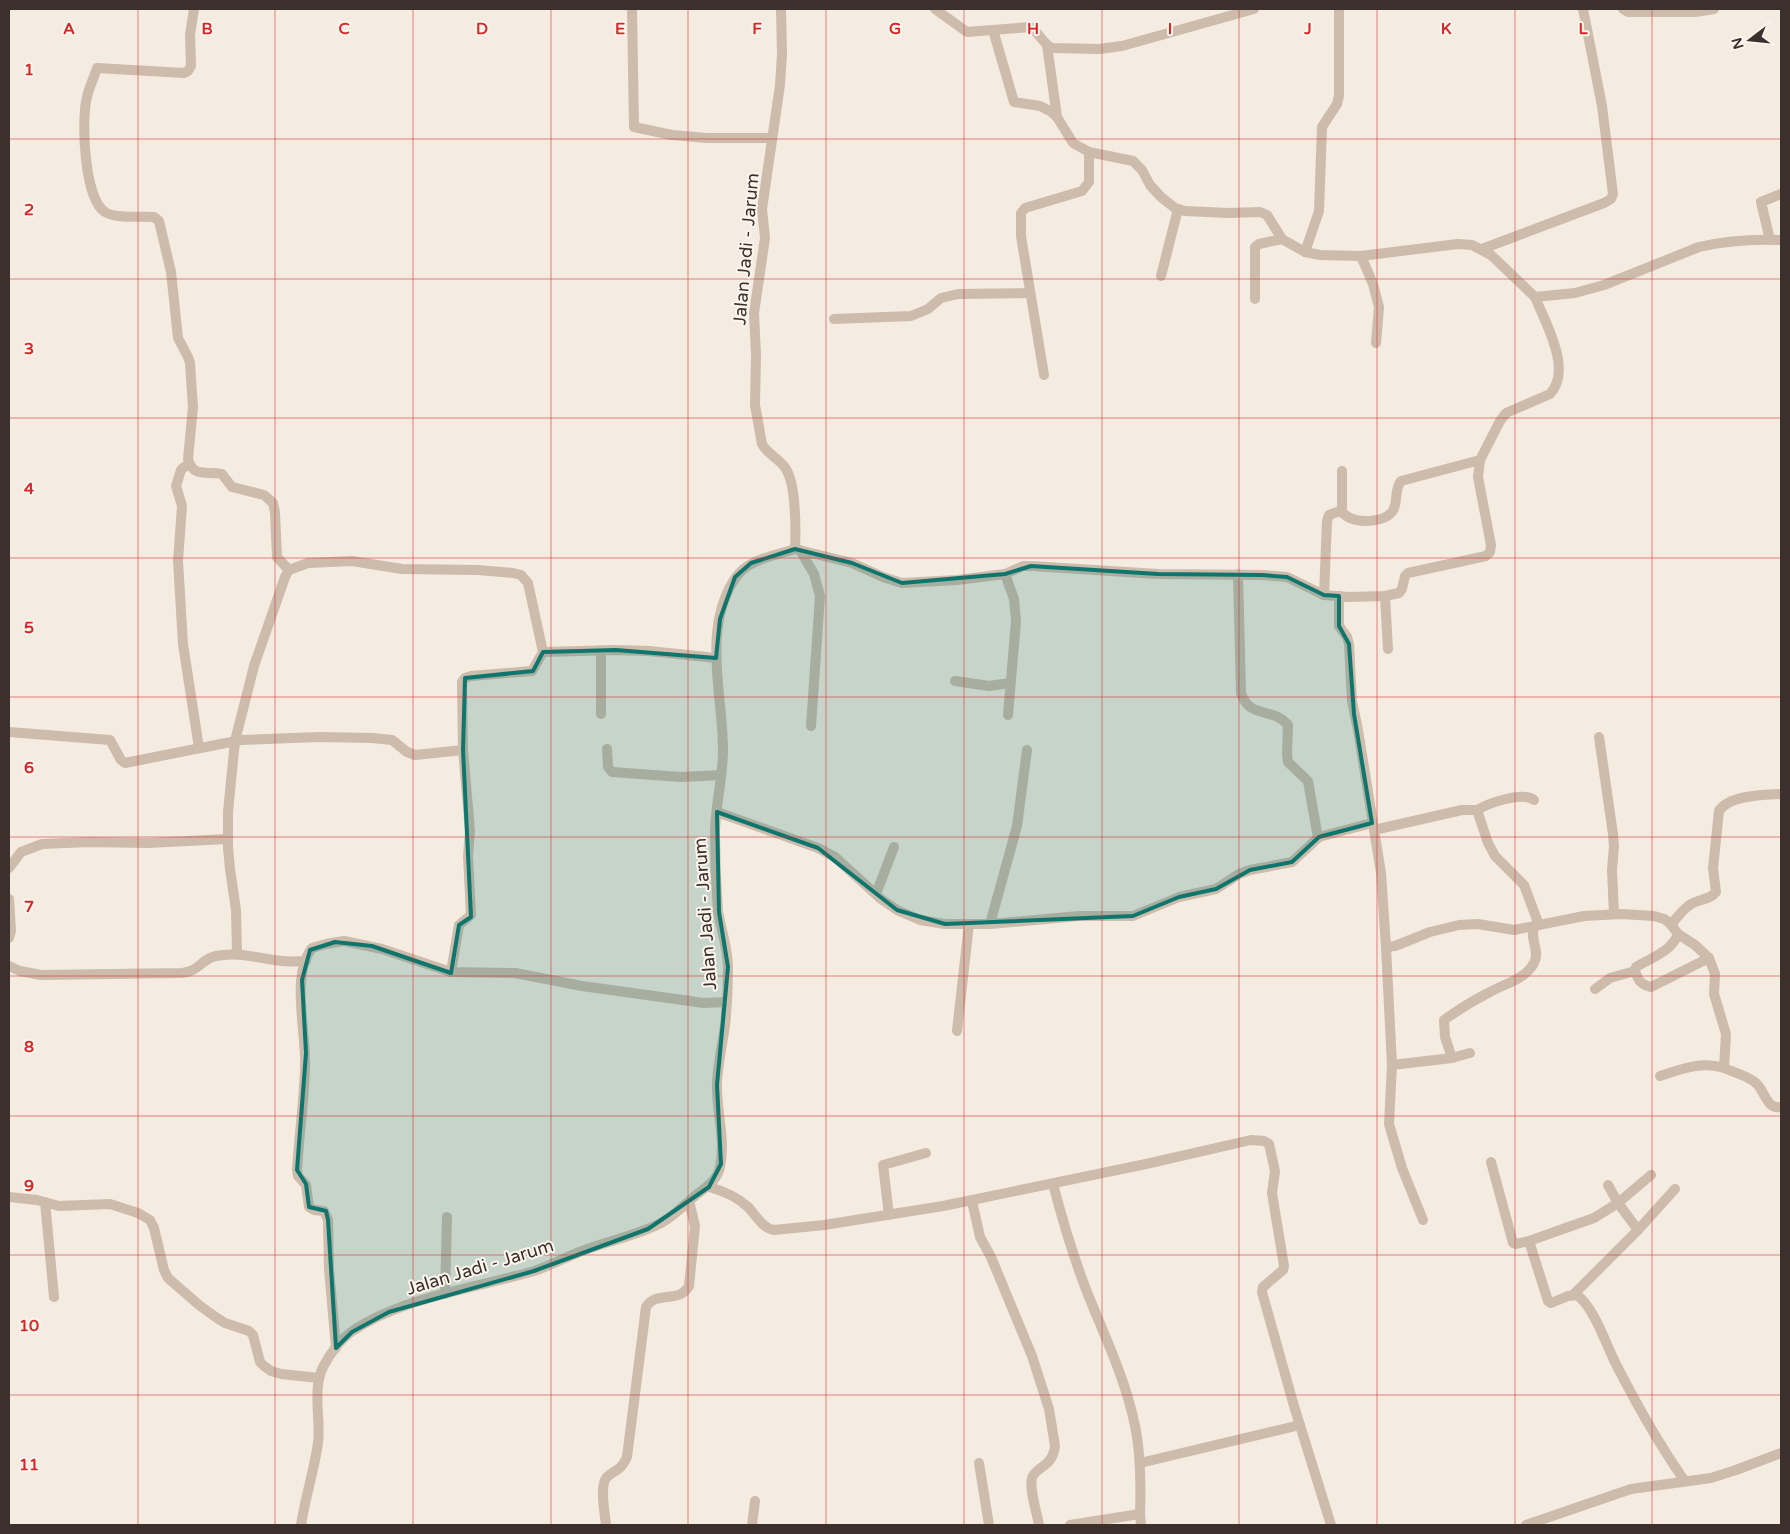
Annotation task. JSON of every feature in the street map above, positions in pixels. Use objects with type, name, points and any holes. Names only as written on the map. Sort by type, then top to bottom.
[{"type":"street","points":[[194,9],[190,35],[191,66],[188,71],[184,73],[97,68],[86,98],[83,128],[85,154],[95,198],[100,208],[111,215],[154,217],[159,221],[171,272],[178,338],[190,363],[193,407],[188,459],[192,470],[222,474],[232,487],[264,495],[270,500],[275,512],[277,557],[289,570]]},
{"type":"street","points":[[632,9],[634,127],[672,135],[707,138],[772,138]]},
{"type":"street","name":"Jalan Jadi - Jarum","points":[[301,1525],[317,1446],[319,1378],[323,1367],[336,1348],[352,1332],[406,1306],[534,1271],[581,1251],[648,1229],[677,1212],[709,1187],[718,1173],[720,1164],[720,1120],[717,1085],[727,1002],[727,951],[718,912],[715,860],[717,812],[723,751],[716,658],[720,619],[728,591],[743,567],[798,549],[790,477],[782,463],[762,444],[755,405],[755,304],[764,246],[762,209],[780,85],[782,54],[781,9]]},
{"type":"street","points":[[935,9],[967,32],[1030,27],[1034,29],[1047,45],[1055,48],[1099,49],[1122,46],[1254,9]]},
{"type":"street","points":[[1305,252],[1319,211],[1322,127],[1337,104],[1339,96],[1339,9]]},
{"type":"street","points":[[1482,249],[1611,199],[1613,194],[1602,106],[1583,9]]},
{"type":"street","points":[[1622,9],[1628,12],[1695,12],[1714,9]]},
{"type":"street","points":[[993,30],[1012,100],[1017,104],[1040,106],[1057,117]]},
{"type":"street","points":[[798,549],[852,563],[902,583],[957,580],[1005,574],[1023,566],[1031,566],[1158,574],[1238,574],[1287,577],[1324,595],[1340,596],[1385,596],[1401,592],[1405,576],[1408,573],[1486,556],[1489,553],[1491,545],[1478,477],[1480,460],[1506,413],[1549,394],[1554,390],[1558,375],[1558,358],[1535,297],[1491,255],[1472,245],[1458,244],[1361,256],[1320,255],[1305,252],[1282,240],[1271,220],[1267,215],[1260,212],[1229,213],[1174,208],[1161,198],[1150,185],[1138,165],[1133,161],[1089,152],[1072,143],[1057,117],[1047,45]]},
{"type":"street","points":[[1044,374],[1021,236],[1021,213],[1025,208],[1082,191],[1089,182],[1089,152]]},
{"type":"street","points":[[1770,240],[1761,202],[1781,194]]},
{"type":"street","points":[[1161,276],[1178,209]]},
{"type":"street","points":[[1255,299],[1255,247],[1259,244],[1282,240]]},
{"type":"street","points":[[1535,297],[1575,293],[1604,285],[1713,243],[1781,240]]},
{"type":"street","points":[[1361,256],[1373,284],[1379,307],[1376,343]]},
{"type":"street","points":[[834,319],[911,316],[928,310],[941,298],[958,294],[1030,294]]},
{"type":"street","points":[[1340,511],[1351,518],[1363,520],[1382,519],[1393,511],[1395,493],[1401,481],[1480,460]]},
{"type":"street","points":[[190,465],[181,470],[176,486],[182,506],[178,570],[183,644],[199,748]]},
{"type":"street","points":[[1340,511],[1342,471]]},
{"type":"street","points":[[1324,595],[1327,521],[1329,516],[1340,511]]},
{"type":"street","points":[[798,549],[814,574],[820,596],[811,726]]},
{"type":"street","points":[[237,954],[236,910],[228,839],[228,812],[235,741],[254,666],[289,570],[296,566],[320,562],[352,561],[402,569],[513,573],[521,576],[528,583],[543,652],[532,670],[471,676],[463,680],[463,750],[470,831],[468,856],[471,916],[459,925],[451,972]]},
{"type":"street","points":[[1005,574],[1014,599],[1016,621],[1008,715]]},
{"type":"street","points":[[1238,574],[1241,693],[1244,704],[1254,710],[1272,714],[1283,719],[1288,725],[1286,754],[1288,762],[1308,781],[1318,838]]},
{"type":"street","points":[[1340,596],[1339,626],[1349,644],[1352,701],[1381,873],[1392,1065],[1390,1124],[1395,1147],[1423,1220]]},
{"type":"street","points":[[1385,596],[1388,650]]},
{"type":"street","points":[[601,650],[601,714]]},
{"type":"street","points":[[543,652],[649,651],[716,658]]},
{"type":"street","points":[[955,681],[989,686],[1010,684]]},
{"type":"street","points":[[9,732],[110,740],[121,760],[126,763],[235,741],[319,737],[392,740],[407,752],[415,755],[463,750]]},
{"type":"street","points":[[1599,737],[1613,834],[1614,914]]},
{"type":"street","points":[[607,749],[608,767],[612,772],[681,777],[721,775]]},
{"type":"street","points":[[990,924],[1017,826],[1027,750]]},
{"type":"street","points":[[1671,925],[1682,911],[1691,904],[1709,898],[1716,892],[1713,868],[1718,811],[1723,805],[1756,796],[1781,794]]},
{"type":"street","points":[[717,812],[818,848],[835,857],[897,910],[920,920],[945,924],[990,924],[1079,916],[1133,916],[1179,897],[1216,888],[1239,874],[1250,870],[1292,862],[1318,838],[1462,810],[1477,810],[1517,797],[1527,796],[1534,800]]},
{"type":"street","points":[[1477,810],[1495,856],[1524,885],[1537,925]]},
{"type":"street","points":[[9,868],[21,852],[42,844],[89,842],[147,843],[228,839]]},
{"type":"street","points":[[876,894],[894,847]]},
{"type":"street","points":[[9,899],[11,931],[9,938]]},
{"type":"street","points":[[1386,947],[1395,946],[1430,932],[1459,925],[1478,924],[1506,930],[1518,930],[1584,916],[1614,914],[1654,916],[1664,919],[1678,934],[1695,945],[1708,958],[1715,974],[1714,994],[1726,1034],[1724,1068]]},
{"type":"street","points":[[957,1031],[969,924]]},
{"type":"street","points":[[1452,1058],[1446,1037],[1444,1020],[1489,992],[1518,978],[1531,968],[1536,961],[1533,930],[1537,925]]},
{"type":"street","points":[[1595,989],[1610,978],[1634,971],[1636,967],[1671,947],[1678,934]]},
{"type":"street","points":[[336,1348],[329,1269],[328,1220],[324,1211],[314,1210],[309,1207],[306,1185],[298,1176],[297,1170],[306,1044],[301,996],[302,980],[310,950],[316,946],[344,942],[382,948],[451,972],[515,973],[582,986],[703,1003],[727,1002]]},
{"type":"street","points":[[9,966],[20,971],[41,974],[182,973],[193,971],[211,958],[237,954],[282,961],[306,960]]},
{"type":"street","points":[[1634,971],[1641,984],[1651,987],[1708,958]]},
{"type":"street","points":[[1392,1065],[1452,1058],[1470,1053]]},
{"type":"street","points":[[1660,1076],[1691,1066],[1708,1064],[1724,1068],[1756,1083],[1772,1106],[1781,1107]]},
{"type":"street","points":[[709,1187],[728,1192],[752,1211],[768,1229],[774,1230],[824,1225],[972,1201],[1250,1140],[1268,1143],[1275,1171],[1272,1193],[1284,1266],[1283,1270],[1263,1287],[1262,1292],[1331,1525]]},
{"type":"street","points":[[888,1215],[883,1166],[926,1154]]},
{"type":"street","points":[[1491,1162],[1513,1243],[1516,1244],[1594,1218],[1618,1203],[1651,1175]]},
{"type":"street","points":[[1052,1184],[1074,1254],[1115,1360],[1135,1426],[1140,1463],[1141,1525]]},
{"type":"street","points":[[1608,1185],[1618,1203],[1638,1230]]},
{"type":"street","points":[[1528,1240],[1548,1301],[1554,1302],[1573,1295],[1638,1230],[1675,1189]]},
{"type":"street","points":[[9,1197],[59,1206],[110,1204],[138,1213],[150,1220],[157,1237],[162,1264],[168,1278],[198,1305],[226,1324],[249,1331],[256,1344],[260,1362],[270,1371],[319,1378]]},
{"type":"street","points":[[606,1525],[603,1485],[608,1476],[622,1467],[627,1457],[646,1307],[655,1298],[681,1294],[686,1292],[689,1286],[695,1226],[689,1201]]},
{"type":"street","points":[[972,1201],[980,1238],[991,1257],[1032,1356],[1049,1409],[1055,1446],[1054,1452],[1049,1462],[1034,1474],[1032,1478],[1039,1525]]},
{"type":"street","points":[[45,1202],[54,1297]]},
{"type":"street","points":[[445,1294],[447,1217]]},
{"type":"street","points":[[1573,1295],[1577,1295],[1587,1304],[1616,1366],[1660,1445],[1684,1480]]},
{"type":"street","points":[[1140,1463],[1300,1425]]},
{"type":"street","points":[[1526,1525],[1631,1489],[1684,1480],[1711,1478],[1781,1453]]},
{"type":"street","points":[[979,1463],[990,1525]]},
{"type":"street","points":[[752,1525],[755,1501]]},
{"type":"street","points":[[1070,1525],[1140,1514]]},
{"type":"highlighted area","points":[[795,549],[852,563],[902,583],[1005,574],[1031,566],[1158,574],[1287,577],[1324,595],[1339,596],[1339,626],[1349,644],[1354,714],[1372,823],[1319,837],[1292,862],[1250,870],[1216,889],[1179,897],[1133,916],[945,924],[897,910],[818,848],[717,812],[719,912],[728,967],[717,1085],[721,1164],[709,1187],[648,1229],[534,1271],[389,1312],[352,1332],[336,1348],[328,1220],[326,1211],[309,1207],[306,1184],[297,1170],[306,1053],[302,980],[310,950],[335,942],[372,946],[451,973],[459,925],[471,917],[463,750],[465,678],[533,671],[543,652],[616,650],[716,658],[720,619],[735,577],[751,563]]}]
